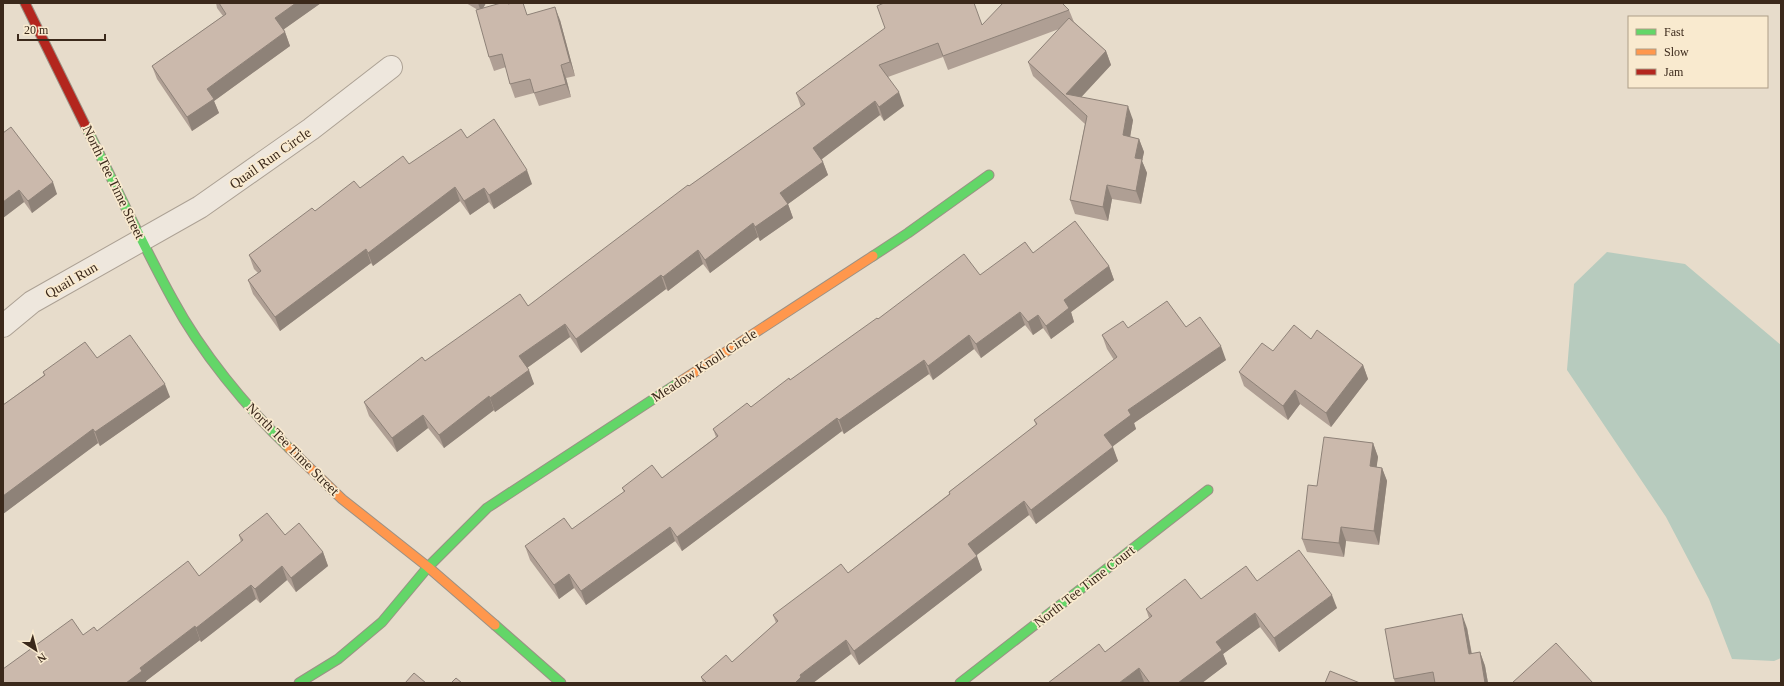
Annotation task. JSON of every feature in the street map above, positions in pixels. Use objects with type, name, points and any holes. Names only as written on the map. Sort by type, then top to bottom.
[{"type":"street","name":"North Tee Time Street","points":[[25,3],[173,301],[212,361],[264,424],[342,499],[428,567],[561,683]]},
{"type":"street","name":"Quail Run Circle","points":[[142,240],[200,207],[311,129],[391,67]]},
{"type":"street","name":"Meadow Knoll Circle","points":[[299,683],[338,659],[382,622],[428,567],[487,508],[518,486],[908,233],[989,175]]},
{"type":"street","name":"Quail Run","points":[[3,326],[32,302],[142,240]]},
{"type":"street","name":"North Tee Time Court","points":[[960,683],[1208,490]]},
{"type":"shaded area","points":[[1607,252],[1685,264],[1781,345],[1781,658],[1774,661],[1732,659],[1709,599],[1666,517],[1567,370],[1574,284]]},
{"type":"building","points":[[219,3],[296,3],[275,18],[285,32],[207,89],[214,99],[187,117],[152,66],[226,14]]},
{"type":"building","points":[[501,3],[523,3],[527,15],[555,7],[570,62],[561,65],[566,84],[534,93],[530,79],[510,84],[502,54],[489,57],[476,10]]},
{"type":"building","points":[[884,3],[974,3],[982,25],[1003,3],[1062,3],[1069,10],[943,56],[938,43],[879,65],[899,92],[879,107],[875,101],[813,148],[823,162],[780,193],[788,204],[755,227],[753,223],[705,260],[698,250],[663,277],[661,275],[576,339],[565,324],[519,356],[529,370],[490,398],[489,396],[439,435],[423,415],[392,438],[364,402],[422,357],[425,361],[520,294],[528,306],[688,185],[689,186],[805,104],[796,93],[885,28],[877,6]]},
{"type":"building","points":[[1069,18],[1106,51],[1066,94],[1128,106],[1123,135],[1139,139],[1135,158],[1142,159],[1136,191],[1107,185],[1103,207],[1070,200],[1087,116],[1028,62]]},
{"type":"building","points":[[494,119],[527,170],[489,195],[484,188],[464,201],[455,187],[368,253],[366,249],[275,317],[248,280],[261,271],[249,255],[312,208],[315,211],[354,181],[360,188],[403,156],[409,164],[461,129],[467,138]]},
{"type":"building","points":[[11,127],[53,182],[28,201],[19,190],[3,202],[3,133]]},
{"type":"building","points":[[1075,221],[1109,266],[1064,300],[1069,308],[1046,326],[1038,315],[1028,322],[1020,312],[976,344],[969,335],[928,366],[924,360],[839,420],[837,418],[677,537],[670,527],[581,591],[569,574],[554,585],[525,546],[564,518],[572,529],[625,491],[622,488],[652,465],[662,478],[718,436],[713,429],[747,403],[751,407],[789,378],[790,380],[877,318],[878,319],[964,254],[980,275],[1025,242],[1033,253]]},
{"type":"building","points":[[1167,301],[1186,327],[1200,317],[1221,346],[1128,410],[1131,415],[1104,435],[1113,447],[1031,510],[1024,501],[968,544],[977,556],[854,651],[846,640],[800,675],[801,677],[795,683],[707,683],[701,677],[726,655],[732,662],[778,621],[773,615],[841,564],[848,573],[1037,424],[1034,420],[1117,357],[1102,335],[1123,321],[1128,328]]},
{"type":"building","points":[[1294,325],[1311,339],[1317,330],[1363,365],[1326,413],[1295,390],[1283,406],[1239,372],[1262,343],[1273,351]]},
{"type":"building","points":[[130,335],[165,384],[95,432],[93,429],[3,496],[3,405],[45,375],[43,372],[85,342],[97,358]]},
{"type":"building","points":[[1324,437],[1373,443],[1370,466],[1382,468],[1374,531],[1341,527],[1339,543],[1302,539],[1308,485],[1317,486]]},
{"type":"building","points":[[267,513],[285,535],[299,523],[323,552],[291,578],[282,566],[255,589],[251,585],[196,628],[195,626],[140,668],[142,671],[126,683],[3,683],[3,669],[72,619],[83,635],[94,627],[97,631],[188,561],[199,576],[243,540],[239,535]]},
{"type":"building","points":[[1299,550],[1332,595],[1274,638],[1255,613],[1216,642],[1222,650],[1178,683],[1150,683],[1139,668],[1119,683],[1048,683],[1099,644],[1105,652],[1152,616],[1146,609],[1185,579],[1201,599],[1246,566],[1257,581]]},
{"type":"building","points":[[1462,614],[1469,654],[1480,652],[1485,683],[1435,683],[1433,672],[1394,679],[1385,629]]},
{"type":"building","points":[[1556,643],[1593,683],[1512,683]]},
{"type":"building","points":[[1330,671],[1360,683],[1325,683]]},
{"type":"building","points":[[414,673],[426,683],[405,683]]},
{"type":"building","points":[[456,678],[462,683],[451,683]]},
{"type":"traffic: fast","points":[[87,129],[151,258],[184,320],[225,378],[257,415],[289,448]]},
{"type":"traffic: fast","points":[[873,256],[989,175]]},
{"type":"traffic: fast","points":[[299,683],[338,659],[382,622],[428,567],[487,508],[678,383]]},
{"type":"traffic: fast","points":[[960,683],[1208,490]]},
{"type":"traffic: fast","points":[[495,625],[561,683]]},
{"type":"traffic: slow","points":[[678,383],[873,256]]},
{"type":"traffic: slow","points":[[289,448],[342,499],[428,567],[495,625]]},
{"type":"traffic: jam","points":[[25,3],[87,129]]}]
